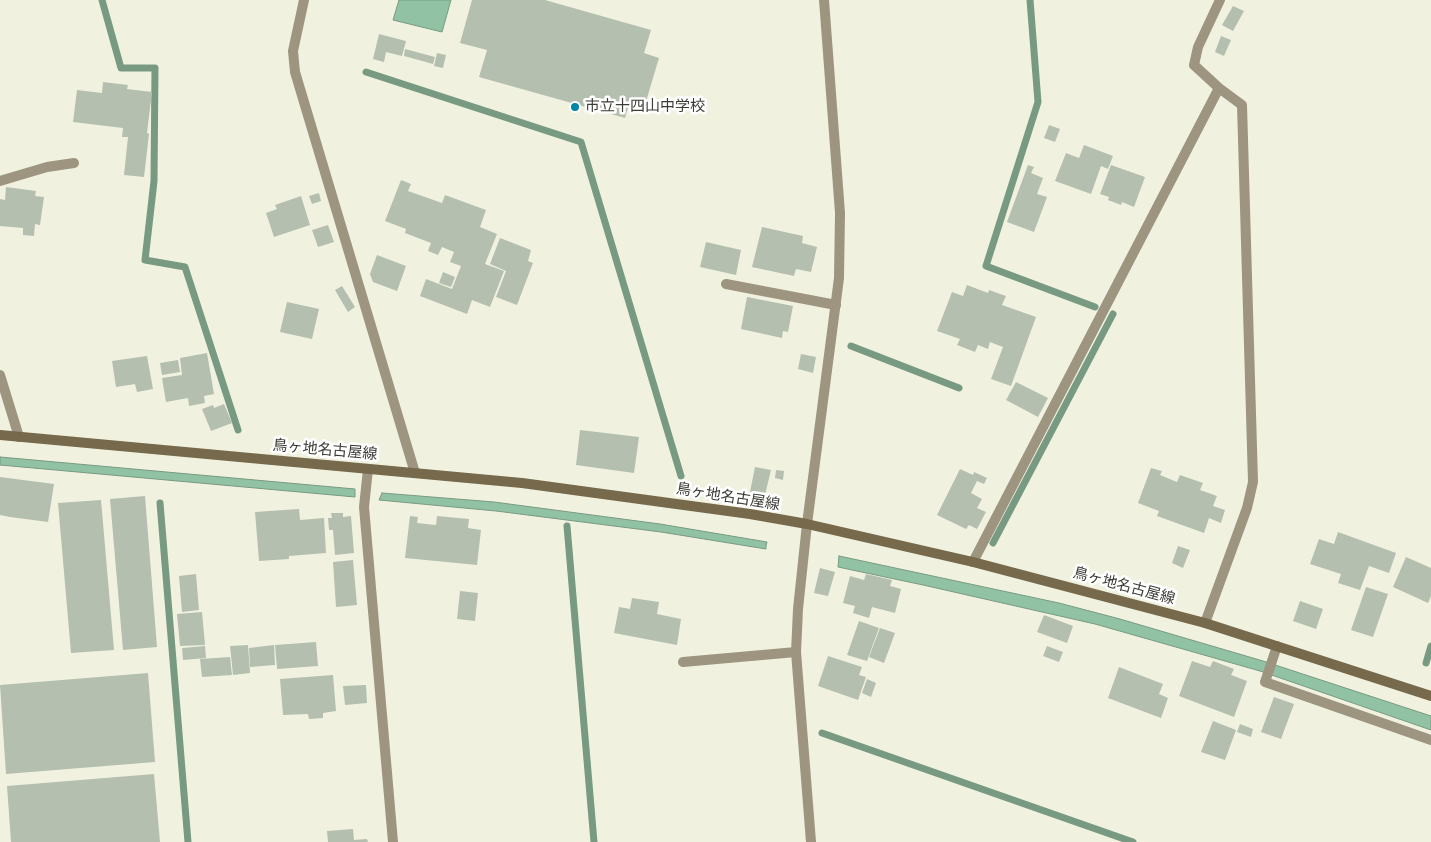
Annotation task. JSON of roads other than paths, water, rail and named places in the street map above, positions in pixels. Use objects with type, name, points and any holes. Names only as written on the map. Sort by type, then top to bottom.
[{"type":"main road","name":"鳥ヶ地名古屋線","points":[[0,436],[522,482],[807,524],[973,562],[1206,623],[1431,696]]},
{"type":"street","points":[[304,0],[293,51],[295,72],[415,473]]},
{"type":"street","points":[[811,842],[796,652],[798,609],[807,524],[839,278],[840,213],[824,0]]},
{"type":"street","points":[[1206,623],[1247,508],[1253,482],[1242,105],[1219,88],[1194,65],[1198,47],[1220,0]]},
{"type":"street","points":[[973,562],[1219,88]]},
{"type":"street","points":[[0,181],[47,167],[74,163]]},
{"type":"street","points":[[726,284],[836,305]]},
{"type":"street","points":[[0,375],[19,437]]},
{"type":"street","points":[[368,468],[364,507],[393,842]]},
{"type":"street","points":[[1277,646],[1265,682],[1431,740]]},
{"type":"street","points":[[683,662],[796,652]]},
{"type":"waterway","points":[[102,0],[121,68],[155,68],[154,181],[145,260],[185,267],[238,430]]},
{"type":"waterway","points":[[1030,0],[1038,102],[986,266],[1095,307]]},
{"type":"waterway","points":[[366,72],[581,142],[681,476]]},
{"type":"waterway","points":[[993,543],[1113,314]]},
{"type":"waterway","points":[[851,346],[959,388]]},
{"type":"waterway","points":[[160,503],[188,842]]},
{"type":"waterway","points":[[567,526],[594,842]]},
{"type":"waterway","points":[[1426,663],[1431,646]]},
{"type":"waterway","points":[[822,733],[1133,842]]},
{"type":"place","name":"市立十四山中学校","points":[[575,107]]}]
